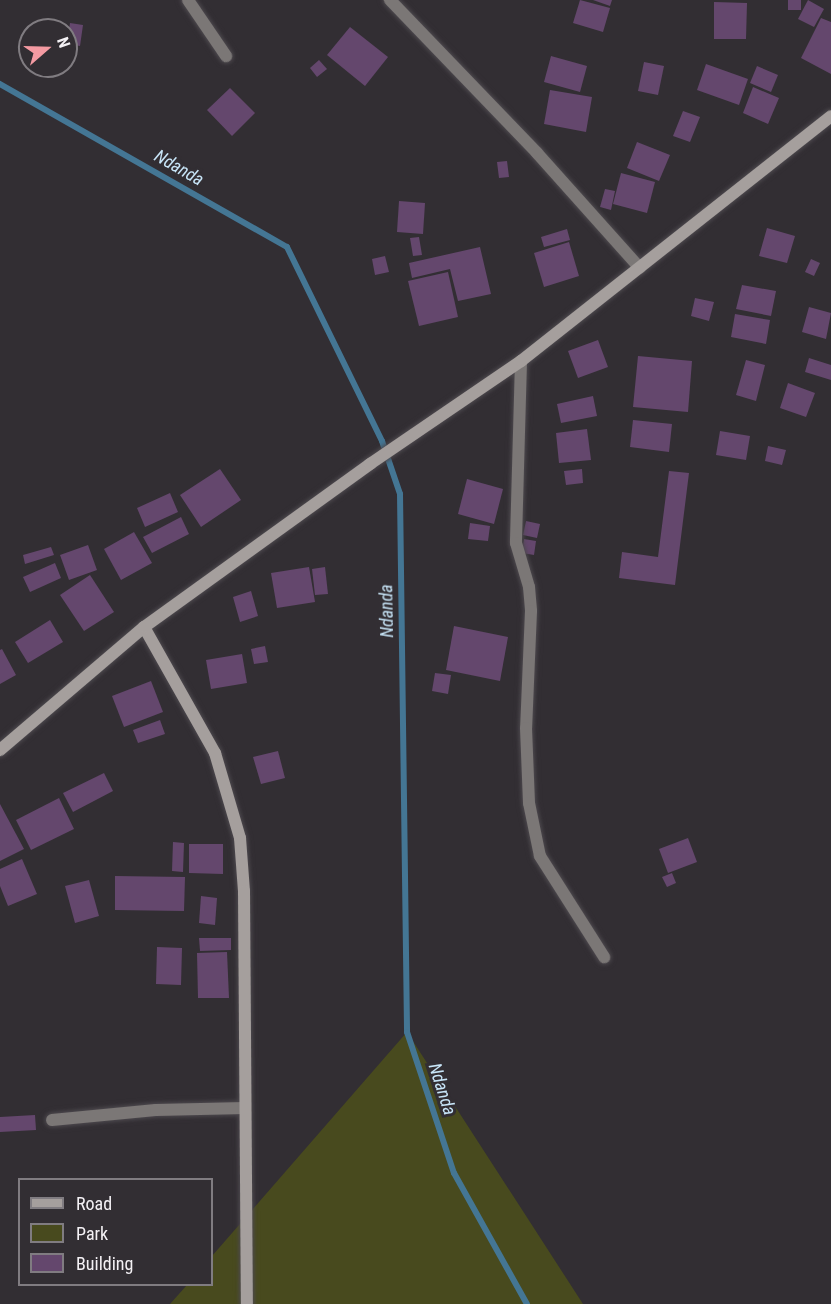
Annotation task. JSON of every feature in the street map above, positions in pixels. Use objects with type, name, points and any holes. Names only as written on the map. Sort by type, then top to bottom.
[{"type":"main road","points":[[0,750],[144,627],[370,464],[521,361],[831,116]]},
{"type":"main road","points":[[144,627],[215,753],[240,838],[247,1304]]},
{"type":"street","points":[[188,0],[226,56]]},
{"type":"street","points":[[390,0],[537,153],[640,268]]},
{"type":"street","points":[[521,361],[516,543],[529,587],[531,611],[525,728],[529,803],[540,856],[604,957]]},
{"type":"street","points":[[52,1120],[156,1110],[245,1108]]},
{"type":"green space","points":[[407,1032],[583,1304],[170,1304],[186,1286],[213,1286],[213,1255]]},
{"type":"building","points":[[580,0],[610,8],[603,32],[573,23]]},
{"type":"building","points":[[593,0],[612,0],[610,6]]},
{"type":"building","points":[[788,0],[801,0],[801,10],[788,10]]},
{"type":"building","points":[[808,0],[824,9],[814,27],[798,19]]},
{"type":"building","points":[[714,2],[747,3],[746,39],[714,39]]},
{"type":"building","points":[[821,18],[831,22],[831,74],[801,58]]},
{"type":"building","points":[[78,24],[83,25],[80,46],[78,46]]},
{"type":"building","points":[[350,27],[388,57],[365,86],[327,55]]},
{"type":"building","points":[[551,56],[587,66],[580,92],[544,82]]},
{"type":"building","points":[[319,60],[327,69],[317,77],[310,68]]},
{"type":"building","points":[[644,62],[664,66],[658,95],[638,91]]},
{"type":"building","points":[[706,64],[748,79],[739,105],[697,90]]},
{"type":"building","points":[[757,66],[778,75],[771,92],[750,83]]},
{"type":"building","points":[[753,87],[779,98],[768,124],[743,113]]},
{"type":"building","points":[[230,88],[255,113],[232,136],[207,110]]},
{"type":"building","points":[[550,90],[592,97],[586,132],[544,124]]},
{"type":"building","points":[[683,111],[700,117],[690,142],[673,136]]},
{"type":"building","points":[[637,142],[670,155],[659,181],[627,168]]},
{"type":"building","points":[[507,161],[509,177],[499,178],[497,162]]},
{"type":"building","points":[[621,173],[655,182],[647,213],[613,204]]},
{"type":"building","points":[[605,189],[615,191],[611,210],[600,207]]},
{"type":"building","points":[[399,201],[425,203],[423,234],[397,232]]},
{"type":"building","points":[[767,228],[795,236],[787,263],[759,256]]},
{"type":"building","points":[[567,229],[570,240],[544,247],[541,237]]},
{"type":"building","points":[[419,237],[422,255],[413,256],[410,238]]},
{"type":"building","points":[[569,242],[579,276],[544,287],[534,253]]},
{"type":"building","points":[[480,247],[491,294],[458,301],[450,269],[412,278],[409,263]]},
{"type":"building","points":[[385,256],[389,272],[375,275],[372,259]]},
{"type":"building","points":[[811,259],[820,263],[814,276],[805,272]]},
{"type":"building","points":[[448,272],[458,317],[419,326],[408,281]]},
{"type":"building","points":[[742,285],[776,291],[771,316],[736,309]]},
{"type":"building","points":[[695,298],[714,302],[709,321],[691,316]]},
{"type":"building","points":[[809,307],[831,313],[826,339],[802,332]]},
{"type":"building","points":[[735,314],[770,320],[766,344],[731,337]]},
{"type":"building","points":[[598,340],[608,367],[578,378],[568,351]]},
{"type":"building","points":[[638,356],[692,361],[688,412],[633,407]]},
{"type":"building","points":[[809,358],[831,365],[831,380],[805,372]]},
{"type":"building","points":[[746,360],[765,365],[756,401],[736,395]]},
{"type":"building","points":[[788,383],[815,393],[806,417],[780,408]]},
{"type":"building","points":[[593,396],[597,416],[561,423],[557,404]]},
{"type":"building","points":[[633,420],[672,424],[669,452],[630,447]]},
{"type":"building","points":[[587,429],[591,460],[559,463],[556,433]]},
{"type":"building","points":[[720,431],[750,436],[746,460],[716,455]]},
{"type":"building","points":[[768,446],[786,450],[782,465],[765,461]]},
{"type":"building","points":[[220,469],[241,500],[201,527],[180,495]]},
{"type":"building","points":[[582,469],[583,483],[566,485],[564,471]]},
{"type":"building","points":[[669,471],[689,473],[675,585],[619,578],[622,552],[658,557]]},
{"type":"building","points":[[467,479],[503,489],[494,524],[458,514]]},
{"type":"building","points":[[170,493],[178,512],[145,527],[137,508]]},
{"type":"building","points":[[181,517],[189,534],[152,553],[143,537]]},
{"type":"building","points":[[526,521],[540,524],[537,538],[523,535]]},
{"type":"building","points":[[470,523],[490,526],[488,541],[468,539]]},
{"type":"building","points":[[134,532],[152,563],[121,580],[104,549]]},
{"type":"building","points":[[524,539],[536,541],[534,555],[522,553]]},
{"type":"building","points":[[88,545],[97,570],[69,580],[60,555]]},
{"type":"building","points":[[51,547],[54,555],[25,564],[23,555]]},
{"type":"building","points":[[55,563],[61,578],[30,592],[23,577]]},
{"type":"building","points":[[309,567],[315,602],[277,608],[271,573]]},
{"type":"building","points":[[325,567],[328,594],[315,595],[312,569]]},
{"type":"building","points":[[90,575],[114,612],[84,631],[60,595]]},
{"type":"building","points":[[251,591],[258,616],[240,622],[233,597]]},
{"type":"building","points":[[50,620],[63,642],[28,663],[15,642]]},
{"type":"building","points":[[454,626],[508,637],[500,681],[446,670]]},
{"type":"building","points":[[265,646],[268,662],[254,664],[251,649]]},
{"type":"building","points":[[2,649],[16,675],[0,684],[0,650]]},
{"type":"building","points":[[242,654],[247,683],[211,689],[206,660]]},
{"type":"building","points":[[435,673],[451,675],[448,694],[432,691]]},
{"type":"building","points":[[151,681],[163,712],[124,727],[112,696]]},
{"type":"building","points":[[160,720],[165,734],[138,743],[133,730]]},
{"type":"building","points":[[278,751],[285,778],[261,784],[253,757]]},
{"type":"building","points":[[104,773],[113,791],[73,812],[63,793]]},
{"type":"building","points":[[59,798],[74,829],[31,850],[16,820]]},
{"type":"building","points":[[0,804],[24,849],[0,861]]},
{"type":"building","points":[[688,838],[697,862],[668,873],[659,849]]},
{"type":"building","points":[[173,842],[184,843],[183,872],[172,871]]},
{"type":"building","points":[[189,844],[223,844],[223,874],[189,873]]},
{"type":"building","points":[[22,859],[37,894],[8,906],[0,886],[0,869]]},
{"type":"building","points":[[672,873],[676,883],[667,887],[662,877]]},
{"type":"building","points":[[115,876],[185,877],[184,911],[115,910]]},
{"type":"building","points":[[89,880],[99,916],[75,923],[65,886]]},
{"type":"building","points":[[201,896],[217,898],[215,925],[199,923]]},
{"type":"building","points":[[199,938],[231,938],[231,950],[200,951]]},
{"type":"building","points":[[157,947],[182,948],[181,985],[156,984]]},
{"type":"building","points":[[227,952],[229,998],[198,998],[197,953]]},
{"type":"building","points":[[35,1115],[36,1130],[0,1132],[0,1117]]},
{"type":"waterway","name":"Ndanda","points":[[0,84],[287,247],[382,441],[400,494],[407,1032],[454,1173],[527,1304]]}]
